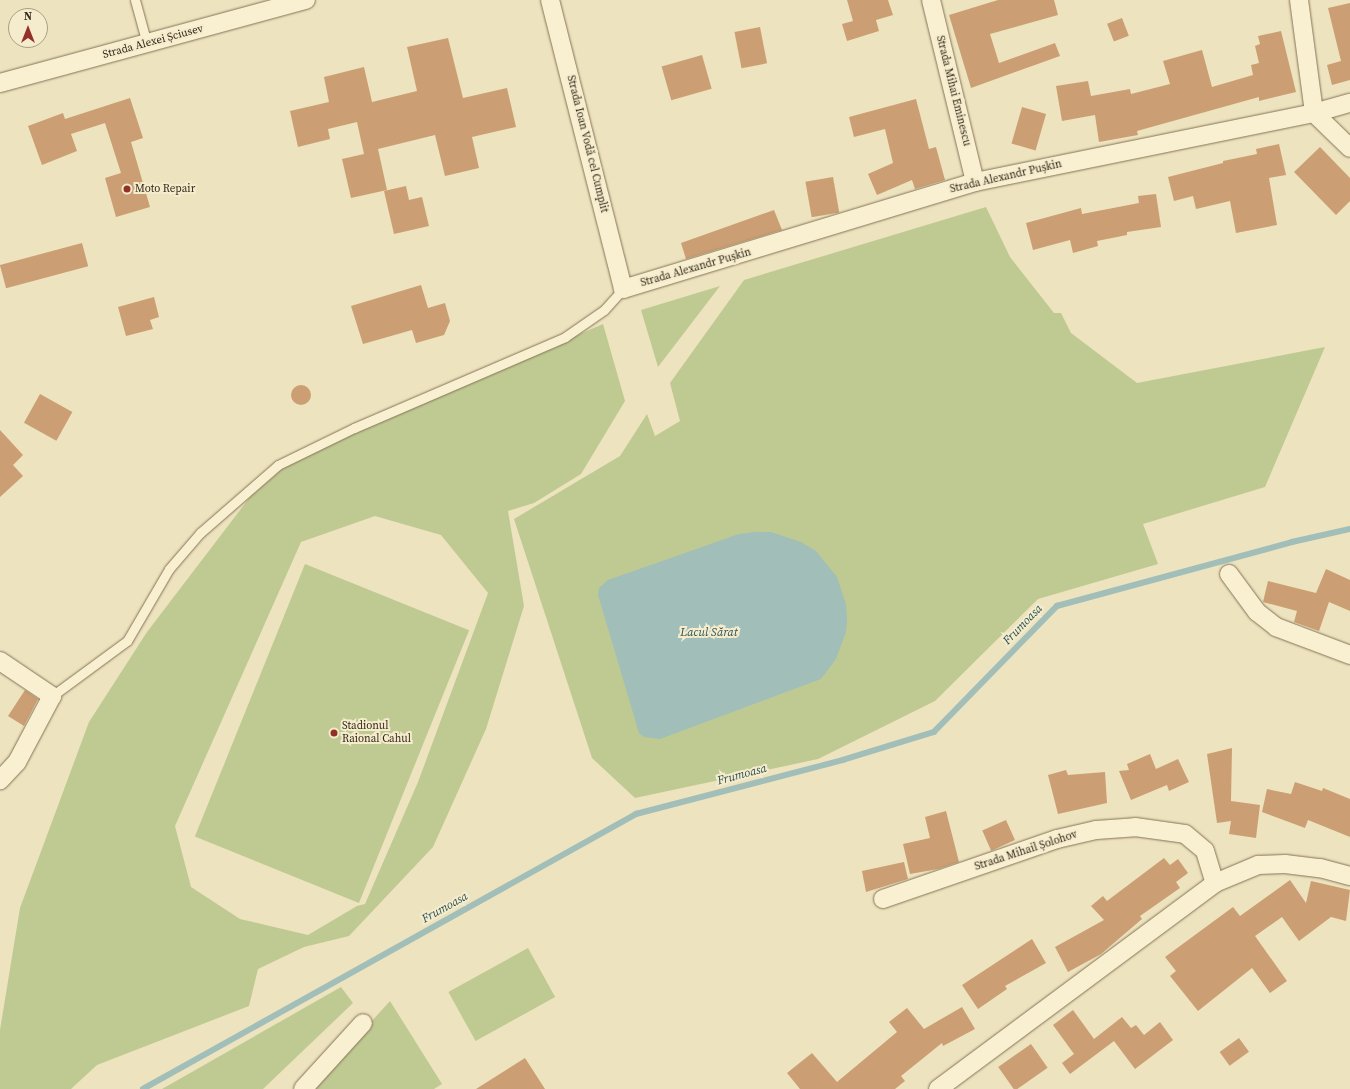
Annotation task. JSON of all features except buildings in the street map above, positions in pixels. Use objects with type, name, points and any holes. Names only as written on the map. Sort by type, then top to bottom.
[{"type":"street","name":"Strada Alexei Șciusev","points":[[0,83],[306,0]]},
{"type":"street","name":"Strada Ioan Vodă cel Cumplit","points":[[550,0],[623,289]]},
{"type":"street","name":"Strada Mihai Eminescu","points":[[931,0],[975,182]]},
{"type":"street","points":[[1299,0],[1314,113],[1350,148]]},
{"type":"street","name":"Strada Alexandr Pușkin","points":[[623,289],[975,182],[1314,113],[1350,103]]},
{"type":"street","points":[[1229,574],[1257,612],[1276,627],[1350,655]]},
{"type":"street","points":[[0,661],[52,696],[17,762],[0,780]]},
{"type":"street","name":"Strada Mihail Șolohov","points":[[883,899],[1057,839],[1096,830],[1135,827],[1185,834],[1205,852],[1215,883]]},
{"type":"street","points":[[938,1089],[1215,883],[1258,865],[1285,864],[1320,868],[1350,876]]},
{"type":"street","points":[[303,1089],[363,1023]]},
{"type":"lane","points":[[135,0],[147,44]]},
{"type":"lane","points":[[52,696],[127,641],[169,568],[200,533],[278,464],[354,428],[565,337],[604,310],[623,289]]},
{"type":"green space","points":[[986,207],[1010,257],[1054,313],[1061,313],[1071,333],[1137,383],[1325,347],[1265,487],[1143,524],[1158,564],[1038,599],[935,701],[818,759],[635,798],[592,758],[514,519],[620,456],[647,414],[655,436],[680,421],[670,383],[744,280]]},
{"type":"green space","points":[[720,286],[658,367],[641,310]]},
{"type":"green space","points":[[603,324],[625,401],[581,474],[534,503],[508,511],[524,606],[486,729],[433,847],[349,936],[304,947],[258,969],[249,1006],[97,1065],[71,1089],[0,1089],[0,1030],[20,908],[89,722],[147,632],[250,497],[303,451],[434,398]],"holes":[[[375,516],[441,535],[488,593],[418,782],[365,904],[357,906],[308,935],[240,919],[191,887],[175,826],[301,542]]]},
{"type":"green space","name":"Stadionul Raional Cahul","points":[[305,564],[469,630],[359,903],[195,837]]},
{"type":"green space","points":[[528,948],[555,997],[476,1041],[448,992]]},
{"type":"green space","points":[[341,987],[353,1003],[263,1089],[162,1089]]},
{"type":"green space","points":[[390,1001],[442,1084],[434,1089],[310,1089]]},
{"type":"water","name":"Lacul Sărat","points":[[771,532],[801,542],[816,551],[837,577],[846,604],[847,619],[846,632],[836,659],[821,679],[660,739],[644,737],[639,733],[598,595],[599,588],[608,580],[739,534]]},
{"type":"waterway","name":"Frumoasa","points":[[143,1089],[636,814],[843,760],[934,732],[1057,606],[1292,542],[1350,529]]},
{"type":"place","name":"Moto Repair","points":[[127,189]]},
{"type":"place","name":"Stadionul Raional Cahul","points":[[334,733]]}]
